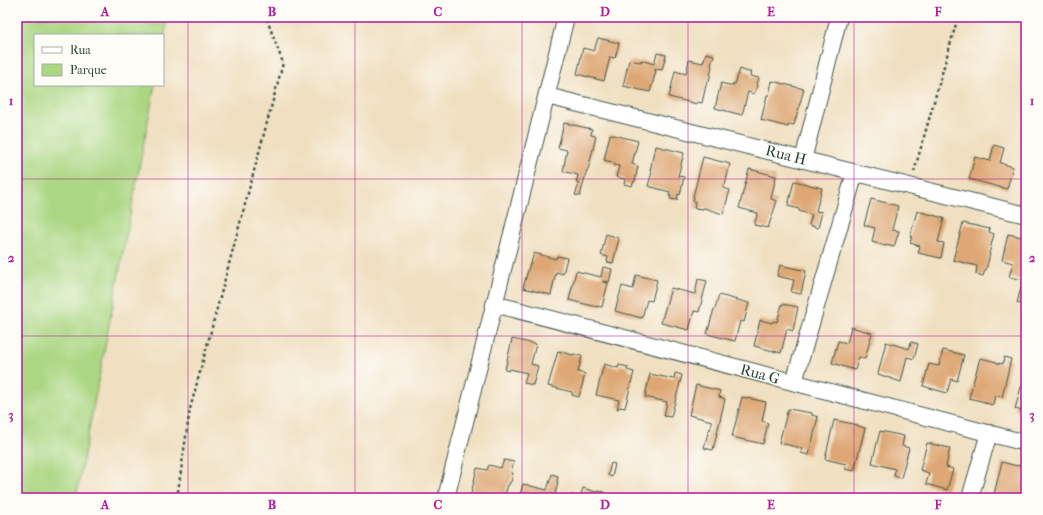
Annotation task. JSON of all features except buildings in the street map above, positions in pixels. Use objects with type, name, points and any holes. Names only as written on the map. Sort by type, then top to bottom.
[{"type":"street","points":[[446,498],[566,17]]},
{"type":"street","points":[[803,160],[839,17]]},
{"type":"street","name":"Rua H","points":[[546,96],[1026,215]]},
{"type":"street","points":[[794,382],[855,172]]},
{"type":"street","name":"Rua G","points":[[494,304],[1026,443]]},
{"type":"street","points":[[970,498],[989,433]]},
{"type":"path","points":[[177,498],[190,409],[283,63],[266,17]]},
{"type":"path","points":[[910,186],[958,17]]},
{"type":"green space","points":[[17,17],[168,17],[164,39],[164,34],[34,34],[34,86],[155,86],[76,498],[17,498]]}]
